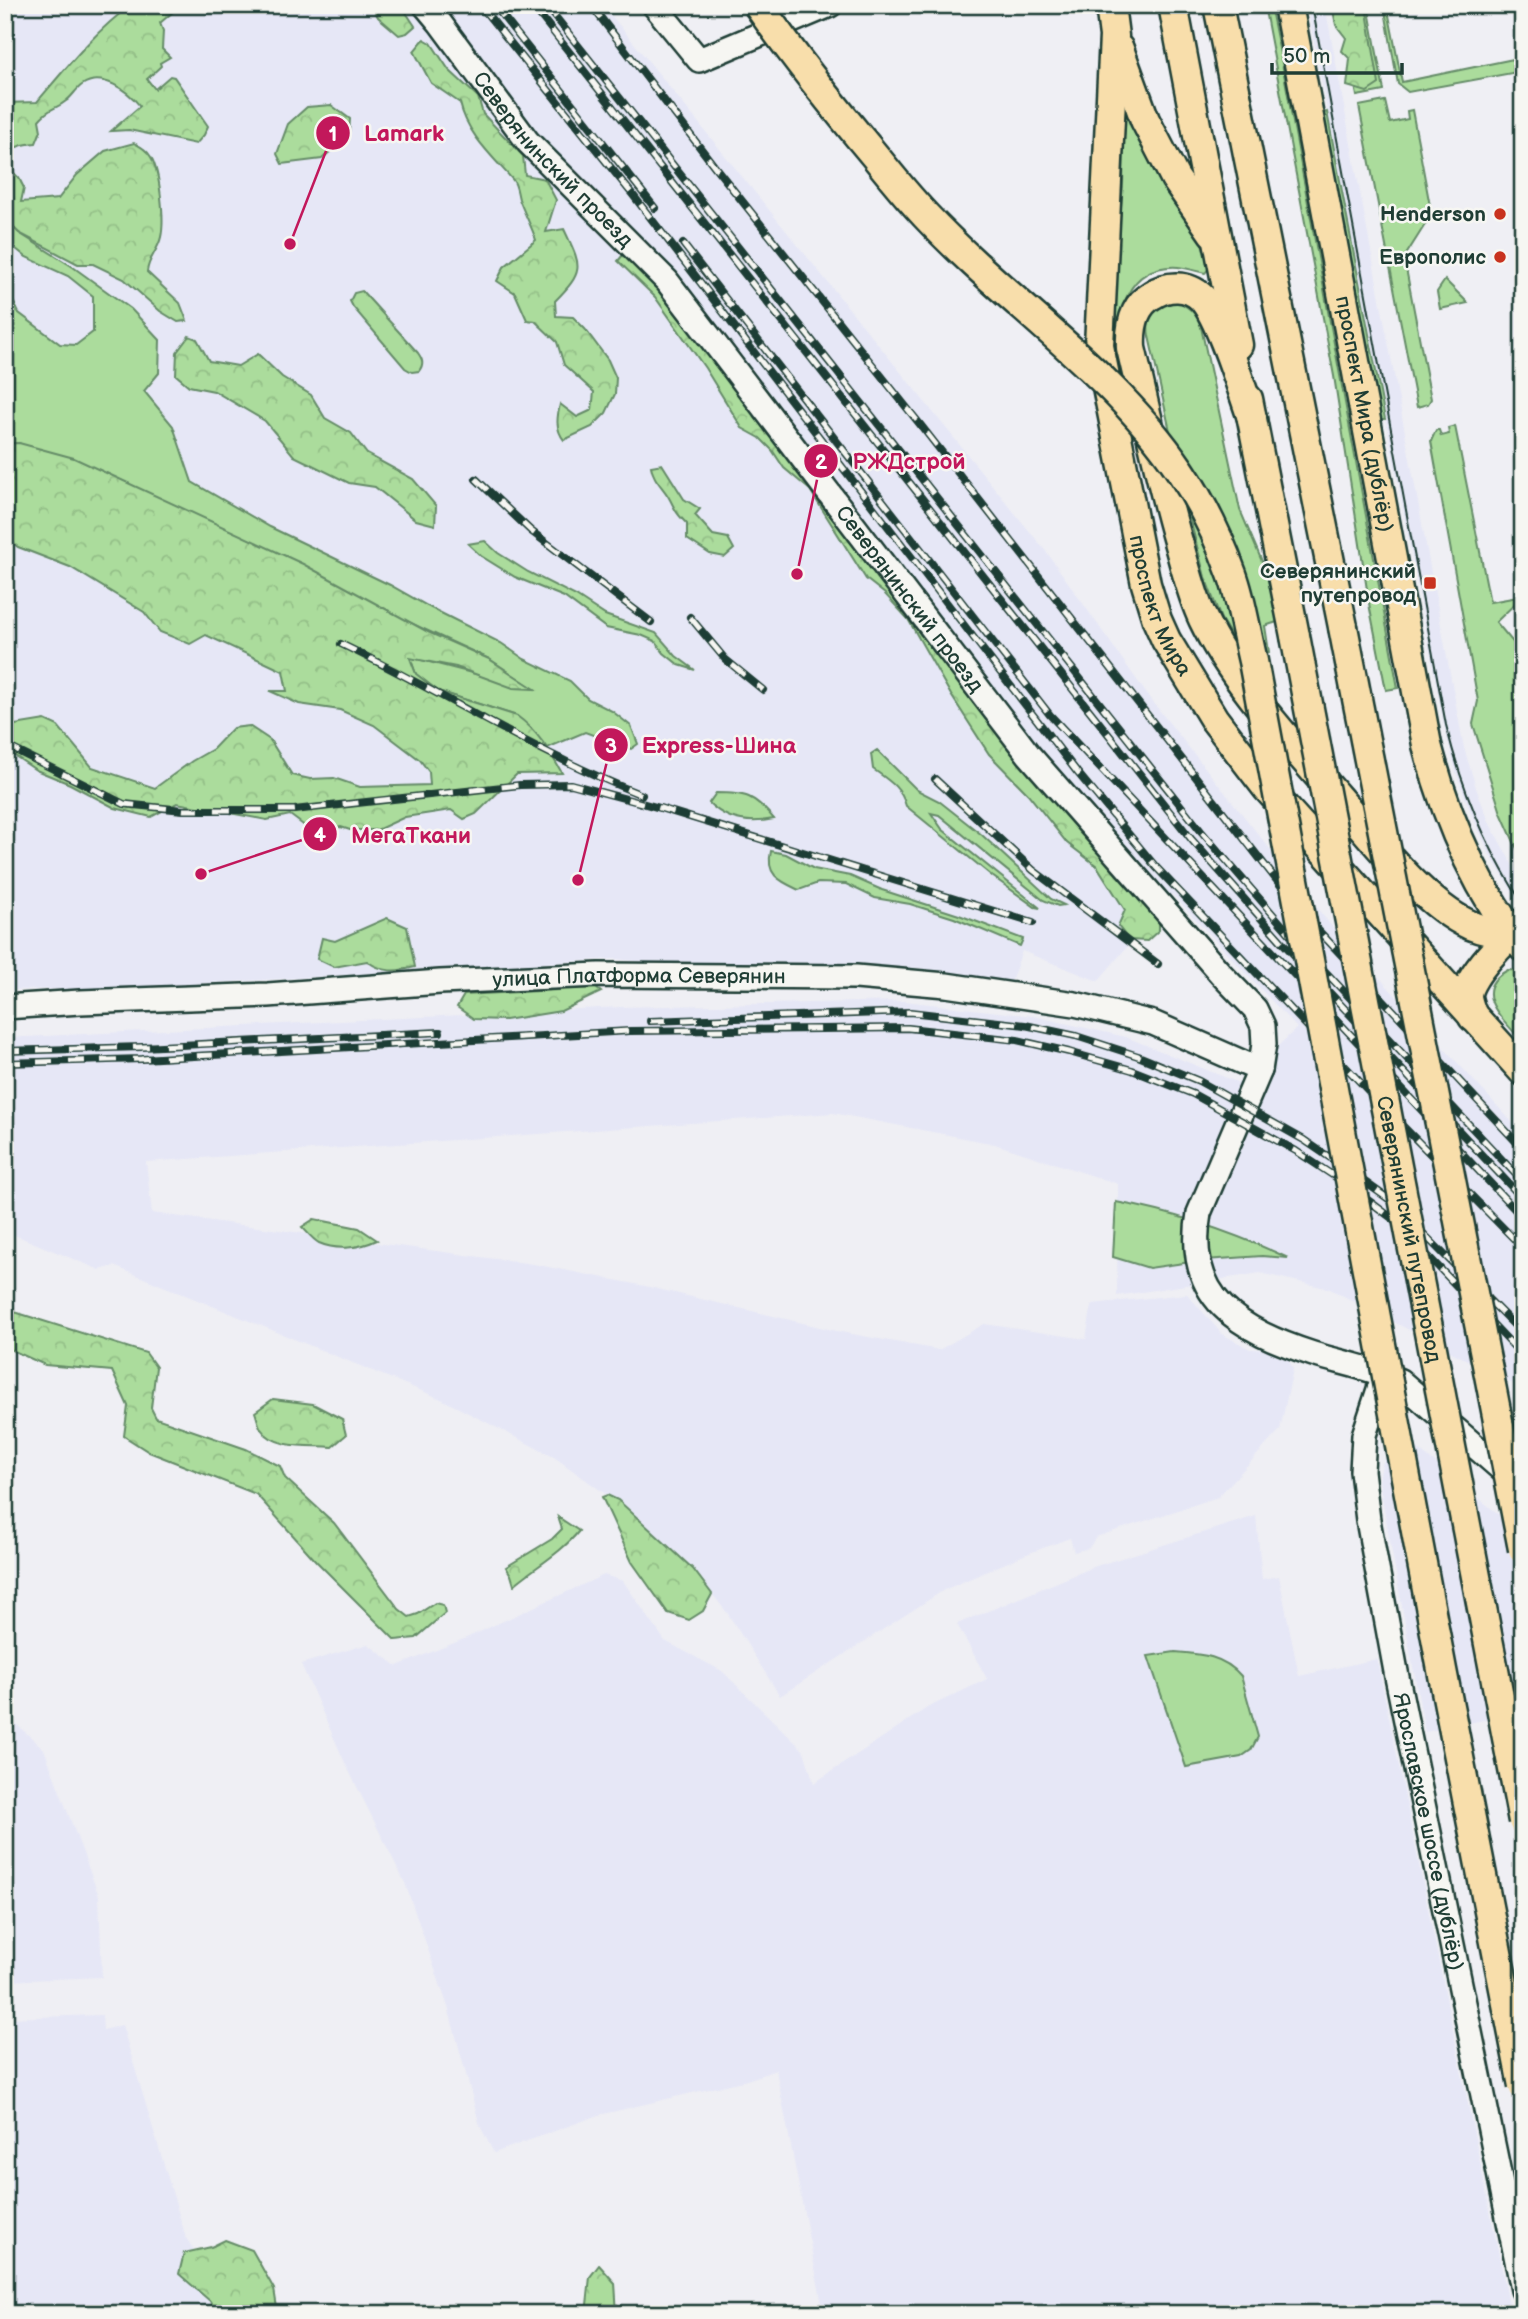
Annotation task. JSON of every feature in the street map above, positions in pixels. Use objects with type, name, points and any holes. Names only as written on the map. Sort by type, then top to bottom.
[{"type":"main road","points":[[746,5],[783,42]]},
{"type":"main road","points":[[758,5],[783,42],[845,121],[925,215],[990,280],[1081,360],[1147,426],[1181,470],[1210,524],[1233,576],[1253,661],[1444,1683],[1523,2086]]},
{"type":"main road","name":"проспект Мира","points":[[1110,5],[1114,36],[1100,346],[1146,584],[1157,620],[1213,719],[1267,788],[1519,1066]]},
{"type":"main road","name":"проспект Мира","points":[[1173,5],[1295,636]]},
{"type":"main road","points":[[1218,5],[1523,1549]]},
{"type":"main road","name":"проспект Мира (дублёр)","points":[[1288,5],[1427,744],[1443,801],[1467,859],[1519,935]]},
{"type":"main road","name":"проспект Мира","points":[[1114,36],[1145,120],[1175,178],[1218,241]]},
{"type":"main road","points":[[1252,418],[1218,326],[1201,298],[1183,288],[1163,290],[1147,298],[1133,320],[1131,348],[1169,510],[1204,620],[1231,664],[1268,715],[1385,853],[1417,885],[1471,925],[1499,933],[1519,935]]},
{"type":"main road","name":"Северянинский путепровод","points":[[1295,636],[1523,1821]]},
{"type":"main road","points":[[1473,1017],[1467,993],[1473,977],[1519,935]]},
{"type":"street","name":"Северянинский проезд","points":[[425,5],[528,142],[667,281],[1029,755],[1221,974],[1255,1009],[1263,1026],[1264,1044],[1260,1070],[1199,1213],[1196,1228],[1202,1276],[1221,1308],[1241,1322],[1313,1354],[1374,1370],[1414,1391],[1523,1488]]},
{"type":"street","points":[[654,5],[699,60],[830,5]]},
{"type":"street","name":"улица Платформа Северянин","points":[[5,1007],[103,1000],[268,995],[440,982],[599,975],[856,977],[946,985],[1088,1007],[1153,1023],[1260,1070]]},
{"type":"street","name":"Ярославское шоссе (дублёр)","points":[[1374,1370],[1364,1434],[1362,1471],[1368,1520],[1400,1691],[1523,2290]]},
{"type":"shaded area","points":[[5,5],[603,5],[1048,554],[1151,700],[1329,923],[1523,1134],[1523,1389],[1330,1289],[1260,1273],[1117,1296],[1118,1184],[995,1144],[833,1113],[146,1162],[152,1213],[533,1264],[645,1286],[841,1332],[939,1350],[984,1324],[1086,1339],[1092,1304],[1187,1294],[1222,1334],[1250,1349],[1284,1350],[1293,1369],[1280,1430],[1218,1497],[1096,1537],[1089,1548],[1074,1552],[1070,1538],[944,1590],[780,1696],[728,1614],[688,1563],[607,1495],[554,1457],[439,1398],[114,1266],[100,1270],[5,1231],[5,1038],[621,1007],[904,1001],[1033,1016],[1126,1037],[1239,1083],[1297,1028],[1172,894],[1098,981],[1022,951],[1010,985],[920,968],[773,963],[687,966],[615,959],[127,988],[5,990]]},
{"type":"shaded area","points":[[1307,5],[1325,5],[1464,748],[1490,824],[1523,884],[1523,909],[1490,855],[1470,811],[1456,772],[1444,725]]},
{"type":"shaded area","points":[[1403,1437],[1523,1534],[1523,1712],[1425,1732],[1379,1481],[1382,1464],[1391,1449]]},
{"type":"shaded area","points":[[1256,1516],[1262,1579],[1279,1576],[1299,1676],[1377,1659],[1511,2314],[824,2314],[776,2070],[747,2080],[599,2115],[494,2153],[480,2126],[448,2007],[405,1883],[346,1765],[301,1664],[368,1644],[397,1666],[464,1639],[604,1575],[623,1581],[665,1641],[722,1671],[804,1751],[814,1783],[927,1708],[987,1679],[957,1624],[1096,1566]]},
{"type":"shaded area","points":[[5,1714],[44,1749],[99,1896],[102,1977],[5,1981]]},
{"type":"shaded area","points":[[102,2015],[103,2030],[122,2025],[186,2238],[237,2314],[5,2314],[5,2018]]},
{"type":"green space","points":[[131,5],[197,5],[174,11],[160,23],[163,31],[162,49],[170,57],[160,63],[161,66],[147,79],[155,89],[170,76],[174,77],[208,126],[204,135],[196,144],[129,130],[111,131],[140,106],[129,94],[114,85],[98,80],[90,81],[39,120],[41,131],[36,143],[20,146],[9,152],[6,155],[8,167],[24,188],[21,202],[58,199],[77,175],[105,151],[134,143],[146,151],[157,173],[162,219],[160,242],[147,272],[180,303],[187,321],[178,322],[160,311],[124,279],[93,264],[78,264],[19,233],[5,219],[5,103],[37,102],[93,39]]},
{"type":"green space","points":[[372,5],[401,5],[415,26],[407,33],[399,35],[378,17]]},
{"type":"green space","points":[[1264,5],[1270,5],[1282,63],[1398,688],[1386,690],[1370,609],[1334,376]]},
{"type":"green space","points":[[1332,5],[1363,5],[1367,12],[1379,84],[1367,92],[1347,86],[1350,59],[1342,51],[1346,38],[1336,25]]},
{"type":"green space","points":[[1340,5],[1368,5],[1384,91],[1357,96]]},
{"type":"green space","points":[[1384,5],[1387,5],[1402,82],[1523,57],[1523,71],[1408,92],[1398,84]]},
{"type":"green space","points":[[424,39],[431,43],[449,70],[478,97],[483,114],[523,156],[525,175],[545,179],[556,200],[546,232],[564,229],[577,260],[578,267],[572,282],[555,301],[556,316],[573,317],[585,329],[608,360],[616,378],[615,394],[606,413],[592,427],[564,440],[558,427],[560,404],[577,417],[592,410],[594,392],[564,365],[557,342],[535,321],[527,320],[515,293],[497,281],[504,267],[536,240],[514,181],[474,135],[460,103],[431,83],[414,51]]},
{"type":"green space","points":[[1125,96],[1200,236],[1209,268],[1205,273],[1178,267],[1160,268],[1136,282],[1123,307],[1115,353],[1110,326],[1123,185]]},
{"type":"green space","points":[[1385,101],[1390,123],[1408,119],[1407,111],[1412,110],[1430,206],[1428,220],[1404,258],[1431,399],[1428,404],[1417,407],[1359,106]]},
{"type":"green space","points":[[331,105],[350,119],[349,134],[322,159],[282,164],[277,154],[288,124],[307,107]]},
{"type":"green space","points":[[1327,112],[1385,419],[1380,419],[1323,113]]},
{"type":"green space","points":[[5,219],[19,233],[73,267],[131,309],[160,340],[159,373],[144,391],[173,426],[192,482],[270,527],[390,585],[501,643],[524,659],[570,681],[588,699],[612,711],[631,726],[638,744],[631,749],[585,732],[547,748],[517,716],[438,691],[416,674],[410,657],[534,689],[489,659],[19,443],[5,444],[5,293],[10,295],[19,313],[60,344],[76,345],[93,332],[93,296],[68,276],[26,257],[5,240]]},
{"type":"green space","points":[[628,237],[964,680],[980,711],[1159,912],[1159,930],[1147,941],[1129,940],[1118,926],[1125,910],[1097,866],[1067,843],[1028,794],[989,754],[951,695],[908,619],[885,594],[866,579],[810,490],[784,468],[760,438],[742,428],[705,368],[655,297],[618,261],[627,250]]},
{"type":"green space","points":[[1445,280],[1468,303],[1440,309],[1437,292]]},
{"type":"green space","points":[[362,291],[418,353],[422,362],[419,371],[412,372],[405,368],[353,307],[350,301],[354,293]]},
{"type":"green space","points":[[1179,302],[1193,312],[1201,327],[1240,510],[1264,566],[1280,621],[1265,626],[1269,652],[1245,659],[1221,619],[1205,577],[1149,336],[1149,321],[1154,311],[1164,304]]},
{"type":"green space","points":[[189,336],[197,339],[209,361],[238,366],[258,354],[282,377],[311,395],[325,418],[351,433],[367,454],[413,479],[436,506],[435,525],[416,520],[375,487],[349,483],[294,456],[265,421],[214,391],[189,386],[176,375],[177,352]]},
{"type":"green space","points":[[1455,426],[1490,602],[1523,596],[1496,622],[1523,654],[1523,862],[1501,813],[1473,724],[1478,701],[1431,441],[1436,430],[1439,430],[1441,436],[1449,434],[1448,428]]},
{"type":"green space","points":[[19,443],[74,458],[303,564],[428,632],[489,659],[535,689],[513,688],[456,667],[410,658],[416,674],[438,691],[517,716],[537,735],[562,773],[517,774],[476,814],[464,819],[451,810],[405,817],[377,830],[350,830],[341,827],[310,830],[290,815],[267,820],[177,803],[151,817],[115,808],[70,784],[36,770],[12,754],[5,753],[5,724],[9,726],[45,720],[58,726],[92,767],[155,788],[213,749],[233,728],[249,726],[270,740],[292,775],[310,779],[334,778],[360,787],[430,785],[429,772],[420,760],[374,725],[340,710],[299,704],[270,691],[287,691],[283,671],[206,635],[190,644],[160,632],[144,612],[70,567],[18,547],[5,537],[5,444]]},
{"type":"green space","points":[[662,464],[684,499],[700,509],[695,515],[713,535],[728,538],[734,549],[725,557],[710,554],[687,539],[687,524],[677,513],[652,471],[651,466]]},
{"type":"green space","points":[[485,541],[498,553],[528,572],[576,596],[605,615],[656,633],[676,656],[695,670],[679,665],[664,653],[655,641],[641,635],[606,628],[564,597],[515,577],[481,556],[468,544]]},
{"type":"green space","points":[[877,750],[917,790],[939,801],[982,835],[1051,899],[1064,905],[1058,906],[1043,900],[939,815],[931,813],[942,829],[1040,908],[1035,907],[906,806],[897,789],[873,769],[871,754]]},
{"type":"green space","points":[[716,793],[749,797],[774,819],[748,821],[723,814],[709,803]]},
{"type":"green space","points":[[771,851],[786,854],[814,869],[850,876],[882,890],[1023,939],[1020,946],[954,918],[910,904],[875,898],[846,884],[818,883],[799,890],[780,880],[772,872]]},
{"type":"green space","points":[[387,918],[407,927],[415,967],[390,970],[379,968],[367,961],[334,967],[317,959],[322,938],[335,941]]},
{"type":"green space","points":[[1508,970],[1523,971],[1523,1042],[1499,1015],[1490,996],[1496,978]]},
{"type":"green space","points":[[592,985],[601,992],[561,1011],[505,1020],[474,1019],[457,1007],[464,995],[557,990]]},
{"type":"green space","points":[[1116,1202],[1204,1224],[1288,1258],[1262,1256],[1205,1260],[1149,1268],[1113,1257]]},
{"type":"green space","points":[[314,1219],[359,1228],[377,1240],[348,1248],[319,1243],[302,1227]]},
{"type":"green space","points":[[5,1309],[146,1353],[156,1367],[151,1408],[156,1418],[246,1449],[280,1466],[285,1478],[334,1523],[399,1609],[409,1617],[435,1603],[443,1605],[445,1613],[416,1638],[395,1640],[316,1561],[256,1494],[149,1452],[124,1436],[128,1406],[112,1371],[45,1365],[5,1347]]},
{"type":"green space","points":[[273,1399],[313,1404],[342,1419],[346,1435],[332,1447],[294,1445],[275,1440],[261,1429],[255,1412]]},
{"type":"green space","points":[[607,1495],[618,1500],[693,1569],[712,1594],[703,1611],[689,1620],[668,1613],[632,1562],[602,1497]]},
{"type":"green space","points":[[558,1517],[579,1531],[556,1553],[514,1585],[506,1567],[552,1539],[562,1529]]},
{"type":"green space","points":[[1175,1652],[1219,1660],[1241,1676],[1258,1737],[1251,1750],[1241,1757],[1186,1767],[1148,1656]]},
{"type":"green space","points":[[225,2240],[252,2250],[274,2289],[278,2314],[216,2314],[210,2301],[179,2274],[184,2253],[211,2247]]},
{"type":"green space","points":[[599,2265],[615,2283],[617,2314],[586,2314],[590,2277]]},
{"type":"tram line","points":[[1312,5],[1446,725],[1477,818],[1498,862],[1523,904]]},
{"type":"railway","points":[[480,5],[633,195],[1077,772],[1156,867],[1380,1103],[1523,1248]]},
{"type":"railway","points":[[494,5],[655,208]]},
{"type":"railway","points":[[532,5],[1192,840],[1283,943],[1523,1199]]},
{"type":"railway","points":[[546,5],[1201,831],[1290,934],[1523,1182]]},
{"type":"railway","points":[[591,5],[715,167],[1303,914],[1523,1149]]},
{"type":"railway","points":[[683,244],[1050,715],[1523,1218]]},
{"type":"railway","points":[[476,479],[531,531],[651,622]]},
{"type":"railway","points":[[690,617],[725,659],[763,690]]},
{"type":"railway","points":[[341,644],[527,742],[642,795]]},
{"type":"railway","points":[[5,745],[124,804],[183,810],[294,810],[520,785],[571,784],[660,808],[1033,923]]},
{"type":"railway","points":[[935,779],[1033,870],[1158,964]]},
{"type":"railway","points":[[650,1021],[910,1012],[1025,1025],[1076,1036],[1138,1056],[1199,1081],[1304,1140],[1390,1200],[1523,1334]]},
{"type":"railway","points":[[5,1063],[142,1059],[630,1031],[908,1028],[1017,1040],[1132,1070],[1193,1094],[1296,1151],[1393,1219],[1523,1356]]},
{"type":"railway","points":[[5,1051],[440,1032]]},
{"type":"place","name":"Henderson","points":[[1500,214]]},
{"type":"place","name":"Lamark","points":[[290,244]]},
{"type":"place","name":"Европолис","points":[[1500,257]]},
{"type":"place","name":"РЖДстрой","points":[[797,574]]},
{"type":"place","name":"Северянинский путепровод","points":[[1430,583]]},
{"type":"place","name":"МегаТкани","points":[[201,874]]},
{"type":"place","name":"Express-Шина","points":[[578,880]]}]
